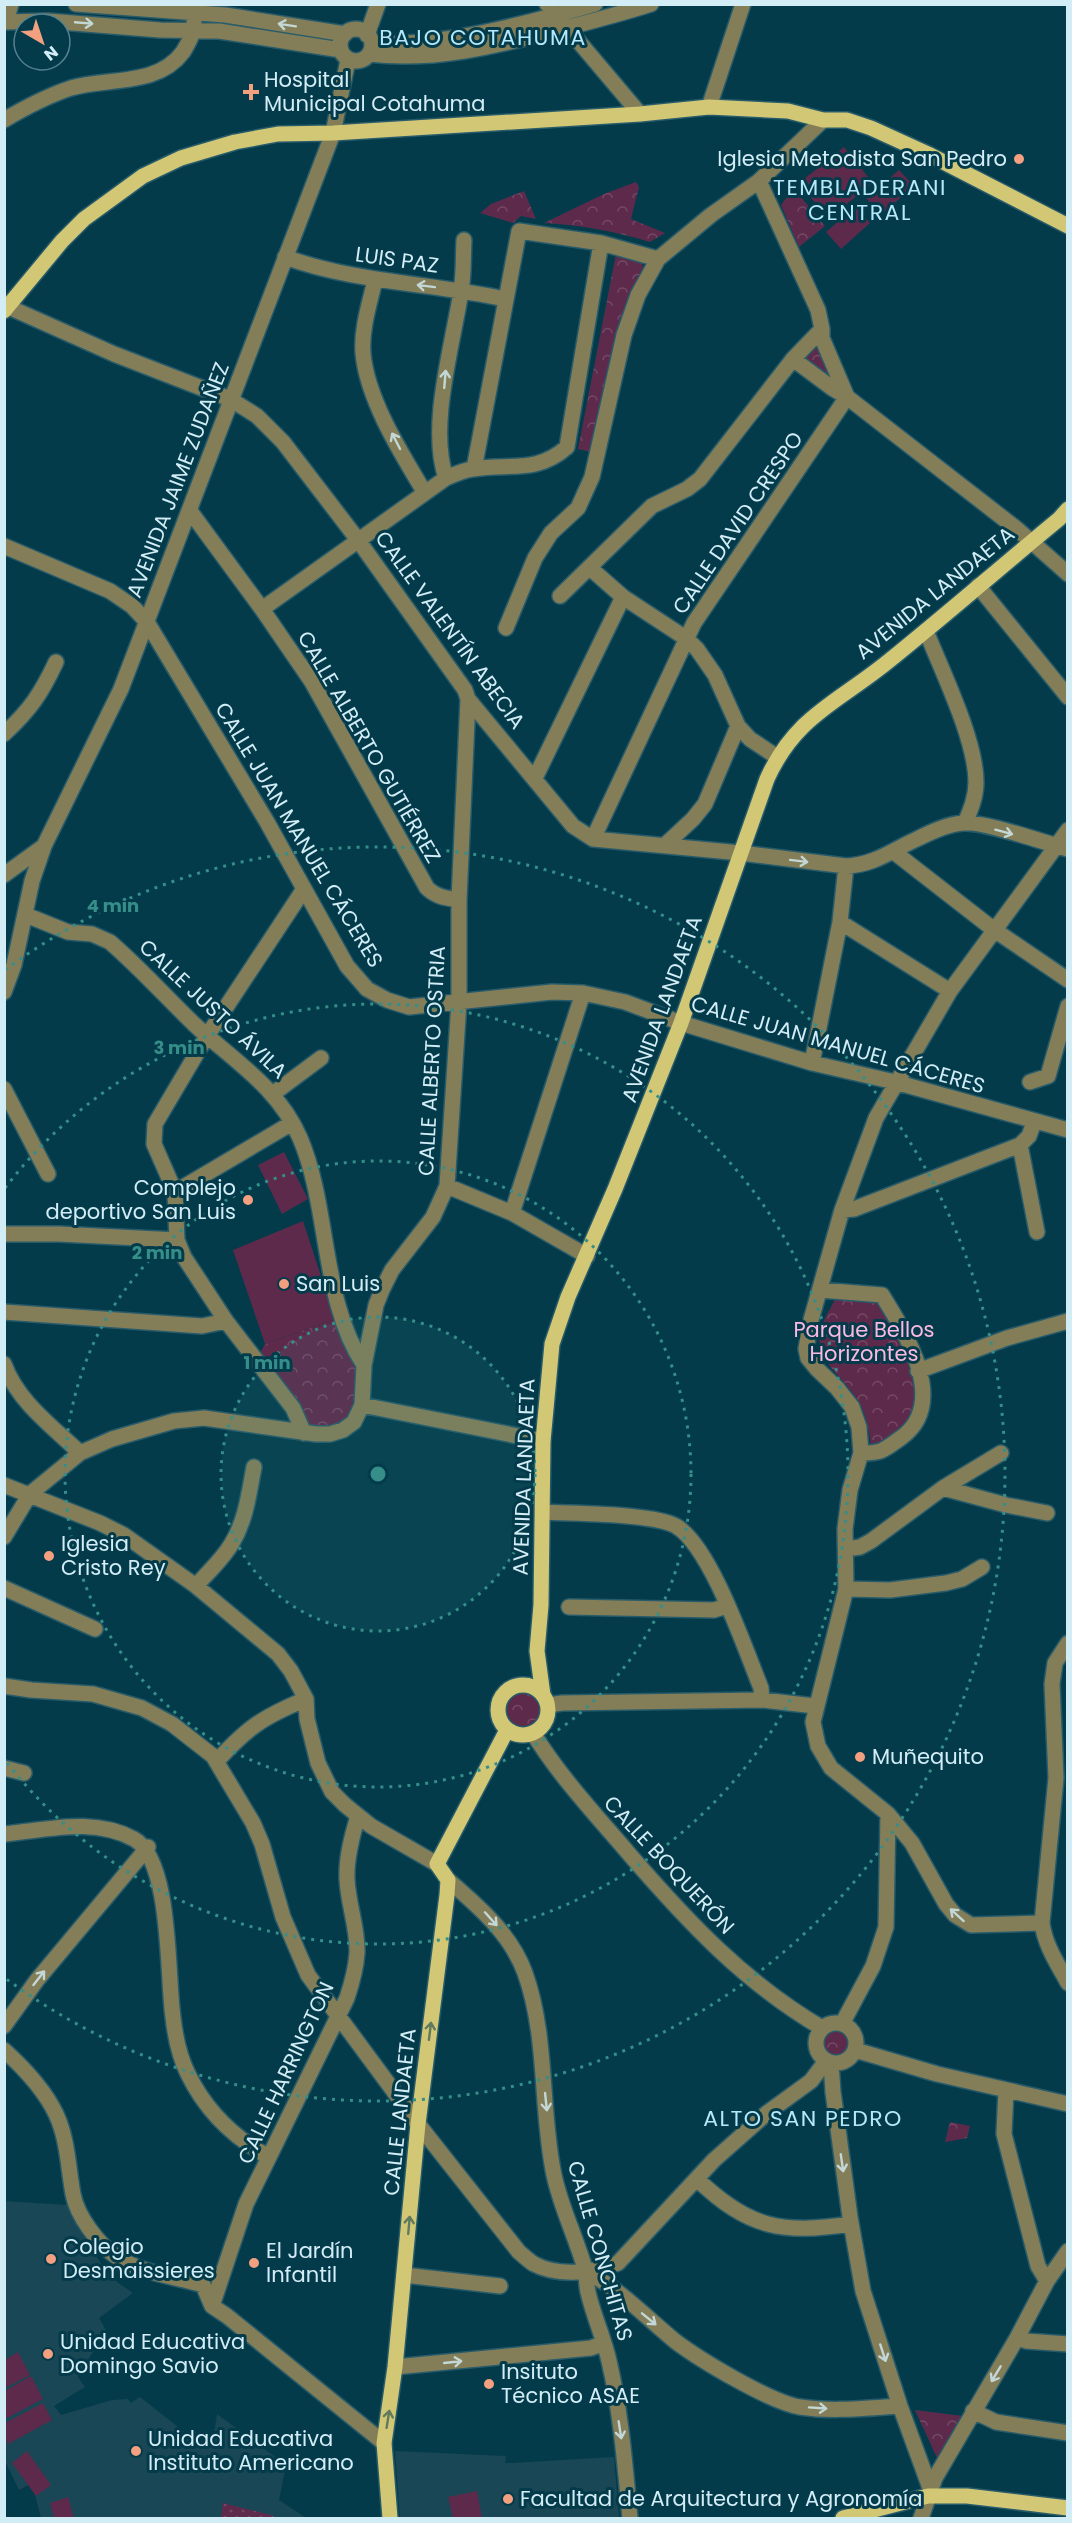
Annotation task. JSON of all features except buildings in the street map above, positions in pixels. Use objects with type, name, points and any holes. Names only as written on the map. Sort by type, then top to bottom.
[{"type":"main road","points":[[5,308],[62,241],[84,219],[121,190],[165,164],[219,147],[278,134],[333,133],[640,114],[709,106],[788,111],[823,120],[847,120],[871,128],[928,154],[1068,226]]},
{"type":"main road","name":"AVENIDA LANDAETA","points":[[546,1700],[537,1651],[541,1605],[543,1441],[552,1344],[568,1297],[587,1256],[681,1023],[767,779],[777,757],[809,718],[884,665],[1065,515]]},
{"type":"main road","name":"AVENIDA LANDAETA","points":[[513,1686],[527,1670],[537,1651]]},
{"type":"main road","points":[[524,1684],[535,1688],[546,1700],[545,1721],[533,1733],[515,1734],[507,1730],[500,1722],[497,1712],[499,1701],[513,1686],[524,1684]]},
{"type":"main road","points":[[448,1880],[437,1864],[507,1730]]},
{"type":"main road","name":"CALLE LANDAETA","points":[[390,2518],[384,2443],[395,2367],[418,2124],[448,1880]]},
{"type":"main road","points":[[843,2518],[929,2492],[1068,2508]]},
{"type":"street","points":[[76,4],[166,12],[195,8],[345,34],[359,30],[369,44],[418,57],[507,43],[651,4]]},
{"type":"street","points":[[369,44],[403,45],[437,40],[552,10],[595,4]]},
{"type":"street","points":[[709,106],[743,4]]},
{"type":"street","points":[[7,5],[5,22],[48,21],[160,30],[243,33],[348,61],[360,61],[369,44],[375,7]]},
{"type":"street","points":[[4,120],[34,103],[75,87],[145,77],[161,71],[179,57],[189,44],[194,30],[195,8]]},
{"type":"street","points":[[552,10],[640,114]]},
{"type":"street","points":[[345,34],[340,42],[348,61]]},
{"type":"street","name":"AVENIDA JAIME ZUDAÑEZ","points":[[4,875],[44,846],[121,689],[333,133],[348,61]]},
{"type":"street","points":[[506,628],[542,545],[578,508],[585,496],[592,477],[616,365],[631,312],[658,259],[711,215],[759,181],[823,120]]},
{"type":"street","points":[[759,181],[818,310],[822,338],[847,397]]},
{"type":"street","points":[[474,469],[519,231],[601,243],[658,259]]},
{"type":"street","points":[[446,478],[441,463],[440,434],[447,365],[461,290],[464,240]]},
{"type":"street","points":[[262,609],[446,478],[474,469],[537,466],[557,456],[567,447],[601,243]]},
{"type":"street","name":"LUIS PAZ","points":[[285,257],[316,269],[461,290],[505,299]]},
{"type":"street","points":[[375,279],[363,351],[367,372],[388,425],[425,493]]},
{"type":"street","name":"CALLE VALENTÍN ABECIA","points":[[5,308],[230,399],[257,416],[283,442],[358,540],[465,690],[468,699],[573,826],[593,838],[846,866],[864,865],[927,834],[965,823],[1061,847]]},
{"type":"street","points":[[560,596],[652,506],[687,489],[700,479],[793,359],[822,329]]},
{"type":"street","points":[[793,359],[847,397],[1032,541],[1068,574]]},
{"type":"street","name":"CALLE DAVID CRESPO","points":[[593,838],[687,639],[705,606],[847,397]]},
{"type":"street","name":"CALLE ALBERTO GUTIÉRREZ","points":[[190,511],[312,682],[427,888],[442,898],[459,900]]},
{"type":"street","name":"CALLE JUAN MANUEL CÁCERES","points":[[4,546],[110,591],[132,606],[147,622],[261,813],[347,966],[367,989],[387,1000],[409,1007],[552,992],[583,993],[625,1002],[681,1023],[812,1063],[895,1082],[1068,1130]]},
{"type":"street","points":[[590,568],[623,597],[687,639],[715,675],[738,726],[750,739],[777,757]]},
{"type":"street","points":[[978,586],[1068,697]]},
{"type":"street","points":[[535,778],[623,597]]},
{"type":"street","points":[[926,631],[969,741],[974,763],[976,783],[973,804],[965,823]]},
{"type":"street","points":[[4,734],[26,714],[40,695],[56,662]]},
{"type":"street","name":"CALLE ALBERTO OSTRIA","points":[[362,1405],[364,1365],[376,1305],[392,1270],[433,1217],[447,1186],[459,1002],[459,900],[468,699]]},
{"type":"street","points":[[665,845],[693,819],[705,804],[738,726]]},
{"type":"street","points":[[1041,1923],[971,1925],[960,1919],[946,1904],[912,1843],[888,1814],[844,1779],[825,1760],[813,1722],[815,1706],[846,1589],[845,1529],[849,1490],[861,1453],[859,1427],[852,1407],[808,1358],[806,1349],[842,1210],[876,1119],[895,1082],[950,991],[993,929],[1061,847],[1068,830]]},
{"type":"street","points":[[4,992],[14,965],[32,881],[44,846]]},
{"type":"street","points":[[894,852],[993,929],[1068,980]]},
{"type":"street","points":[[812,1063],[840,922],[846,866]]},
{"type":"street","points":[[304,890],[207,1036],[155,1124],[154,1144],[175,1192],[177,1240],[184,1257],[226,1321],[293,1408],[304,1433]]},
{"type":"street","name":"CALLE JUSTO ÁVILA","points":[[26,915],[68,932],[92,934],[110,942],[207,1036],[274,1093],[292,1123],[311,1171],[346,1332],[364,1365]]},
{"type":"street","points":[[840,922],[950,991]]},
{"type":"street","points":[[512,1213],[583,993]]},
{"type":"street","points":[[1030,1082],[1048,1076],[1068,1006]]},
{"type":"street","points":[[274,1093],[321,1058]]},
{"type":"street","points":[[4,1089],[48,1174]]},
{"type":"street","points":[[842,1210],[854,1209],[1020,1145],[1029,1136],[1034,1122]]},
{"type":"street","points":[[175,1192],[292,1123]]},
{"type":"street","points":[[1020,1145],[1037,1232]]},
{"type":"street","points":[[447,1186],[512,1213],[587,1256]]},
{"type":"street","points":[[4,1234],[59,1234],[177,1240]]},
{"type":"street","points":[[820,1290],[882,1295],[909,1340],[925,1390],[922,1407],[909,1432],[880,1453],[861,1453]]},
{"type":"street","points":[[4,1312],[202,1326],[226,1321]]},
{"type":"street","points":[[918,1371],[1007,1338],[1068,1321]]},
{"type":"street","points":[[4,1364],[19,1393],[34,1411],[80,1453]]},
{"type":"street","points":[[4,1537],[30,1494],[80,1453],[112,1439],[174,1421],[204,1418],[304,1433],[330,1434],[343,1430],[354,1422],[362,1405],[543,1441]]},
{"type":"street","points":[[846,1549],[860,1547],[871,1541],[943,1488],[1001,1453]]},
{"type":"street","points":[[196,1586],[226,1553],[236,1536],[244,1516],[254,1467]]},
{"type":"street","points":[[4,1485],[124,1535],[196,1586],[278,1654],[291,1671],[306,1699],[307,1719],[318,1763],[326,1783],[338,1799],[371,1826],[437,1864]]},
{"type":"street","points":[[943,1488],[1006,1505],[1047,1513]]},
{"type":"street","points":[[543,1512],[640,1518],[664,1521],[676,1527],[703,1557],[727,1606],[761,1688],[762,1700]]},
{"type":"street","points":[[846,1589],[890,1590],[946,1583],[962,1579],[982,1567]]},
{"type":"street","points":[[4,1587],[95,1629]]},
{"type":"street","points":[[569,1607],[714,1610],[727,1606]]},
{"type":"street","points":[[1068,1642],[1055,1663],[1052,1684],[1062,1779],[1041,1923],[1050,1950],[1068,1983]]},
{"type":"street","points":[[4,1686],[93,1694],[142,1708],[187,1734],[217,1761],[253,1823],[283,1917],[308,1975],[418,2124],[519,2252],[533,2264],[553,2271],[586,2271],[602,2269],[618,2263],[714,2160],[767,2113],[811,2081],[828,2062],[845,2062],[855,2050],[855,2034],[842,2024],[832,2023],[822,2028],[817,2038],[816,2048],[828,2062],[863,2291],[929,2492]]},
{"type":"street","points":[[217,1761],[240,1736],[255,1724],[306,1699]]},
{"type":"street","points":[[546,1700],[574,1702],[762,1700],[815,1706]]},
{"type":"street","name":"CALLE BOQUERÓN","points":[[533,1733],[594,1815],[686,1920],[748,1978],[789,2009],[822,2028]]},
{"type":"street","points":[[4,1768],[24,1773]]},
{"type":"street","points":[[842,2024],[873,1966],[886,1926],[888,1814]]},
{"type":"street","name":"CALLE HARRINGTON","points":[[212,2306],[246,2204],[339,2014],[353,1978],[357,1953],[347,1879],[349,1854],[358,1816]]},
{"type":"street","points":[[4,1834],[68,1826],[88,1826],[123,1834],[147,1848],[163,1897],[168,1931],[173,2019],[187,2073],[215,2116],[243,2143],[269,2157]]},
{"type":"street","points":[[4,2026],[37,1980],[147,1848]]},
{"type":"street","name":"CALLE CONCHITAS","points":[[448,1880],[477,1904],[497,1927],[518,1957],[525,1975],[540,2039],[554,2171],[562,2206],[586,2271],[588,2292],[609,2362],[623,2450],[630,2518]]},
{"type":"street","points":[[4,2050],[25,2069],[56,2114],[69,2154],[74,2197],[92,2233],[119,2258],[161,2276],[203,2285],[212,2306],[384,2443]]},
{"type":"street","points":[[855,2050],[1068,2104]]},
{"type":"street","points":[[1006,2090],[1004,2134],[1038,2266],[1047,2281]]},
{"type":"street","points":[[697,2180],[732,2210],[760,2224],[792,2229],[851,2224]]},
{"type":"street","points":[[921,2518],[929,2492],[973,2412],[1017,2338],[1047,2281],[1068,2251]]},
{"type":"street","points":[[586,2271],[607,2283],[686,2349],[726,2373],[783,2402],[798,2407],[826,2409],[900,2406]]},
{"type":"street","points":[[404,2275],[500,2286]]},
{"type":"street","points":[[1017,2338],[1026,2341],[1068,2344]]},
{"type":"street","points":[[395,2367],[591,2348],[604,2343]]},
{"type":"street","points":[[973,2412],[996,2422],[1068,2433]]},
{"type":"shaded area","points":[[4,2201],[67,2205],[104,2268],[117,2282],[133,2293],[99,2318],[106,2330],[78,2377],[85,2387],[54,2406],[61,2415],[112,2400],[128,2399],[131,2403],[140,2397],[196,2441],[213,2440],[217,2414],[286,2465],[279,2500],[306,2518],[41,2518],[32,2483],[19,2490],[5,2461]]},
{"type":"shaded area","name":"Facultad de Arquitectura y Agronomía","points":[[395,2451],[506,2456],[505,2463],[614,2457],[619,2518],[400,2518]]},
{"type":"green space","points":[[844,147],[873,183],[828,219],[799,183]]},
{"type":"green space","points":[[899,170],[914,186],[881,215],[866,198]]},
{"type":"green space","points":[[636,182],[639,187],[631,219],[665,233],[650,242],[597,229],[544,223],[604,194]]},
{"type":"green space","points":[[795,190],[825,226],[799,247],[781,205]]},
{"type":"green space","points":[[524,191],[536,219],[521,216],[513,223],[480,213],[491,204]]},
{"type":"green space","points":[[856,206],[870,223],[841,249],[826,232]]},
{"type":"green space","points":[[616,254],[641,261],[645,272],[595,453],[578,449]]},
{"type":"green space","points":[[816,341],[833,380],[802,361]]},
{"type":"green space","points":[[284,1152],[308,1199],[282,1214],[258,1165]]},
{"type":"green space","name":"San Luis","points":[[303,1221],[335,1319],[265,1344],[233,1250]]},
{"type":"green space","name":"Parque Bellos Horizontes","points":[[835,1299],[880,1303],[914,1366],[917,1392],[911,1416],[895,1434],[871,1448],[868,1427],[858,1401],[829,1365],[820,1348],[821,1328]]},
{"type":"green space","points":[[335,1319],[364,1365],[354,1422],[304,1433],[256,1360],[265,1344]]},
{"type":"green space","points":[[524,1693],[536,1698],[541,1710],[536,1722],[524,1727],[512,1722],[507,1710],[512,1698]]},
{"type":"green space","points":[[836,2029],[846,2033],[850,2043],[846,2053],[836,2057],[826,2053],[822,2043],[826,2033]]},
{"type":"green space","points":[[950,2122],[970,2126],[967,2138],[945,2142]]},
{"type":"green space","points":[[18,2352],[30,2375],[5,2388],[5,2360]]},
{"type":"green space","points":[[31,2376],[43,2399],[5,2419],[5,2391]]},
{"type":"green space","points":[[43,2403],[52,2420],[8,2444],[5,2436],[5,2423]]},
{"type":"green space","points":[[915,2410],[963,2416],[938,2460]]},
{"type":"green space","points":[[27,2451],[51,2485],[36,2496],[12,2463]]},
{"type":"green space","points":[[477,2491],[482,2518],[453,2518],[448,2497]]},
{"type":"green space","points":[[68,2497],[74,2518],[54,2518],[50,2503]]},
{"type":"green space","points":[[223,2503],[271,2515],[276,2518],[221,2518]]},
{"type":"place","name":"Hospital Municipal Cotahuma","points":[[251,92]]},
{"type":"place","name":"Iglesia Metodista San Pedro","points":[[1019,159]]},
{"type":"place","name":"Complejo deportivo San Luis","points":[[248,1200]]},
{"type":"place","name":"San Luis","points":[[284,1284]]},
{"type":"place","name":"Iglesia Cristo Rey","points":[[49,1556]]},
{"type":"place","name":"Muñequito","points":[[860,1757]]},
{"type":"place","name":"Colegio Desmaissieres","points":[[51,2259]]},
{"type":"place","name":"El Jardín Infantil","points":[[254,2263]]},
{"type":"place","name":"Unidad Educativa Domingo Savio","points":[[48,2354]]},
{"type":"place","name":"Insituto Técnico ASAE","points":[[489,2384]]},
{"type":"place","name":"Unidad Educativa Instituto Americano","points":[[136,2451]]},
{"type":"place","name":"Facultad de Arquitectura y Agronomía","points":[[508,2499]]},
{"type":"district","name":"BAJO COTAHUMA","points":[[483,37]]},
{"type":"district","name":"TEMBLADERANI CENTRAL","points":[[860,200]]},
{"type":"district","name":"ALTO SAN PEDRO","points":[[803,2118]]}]
